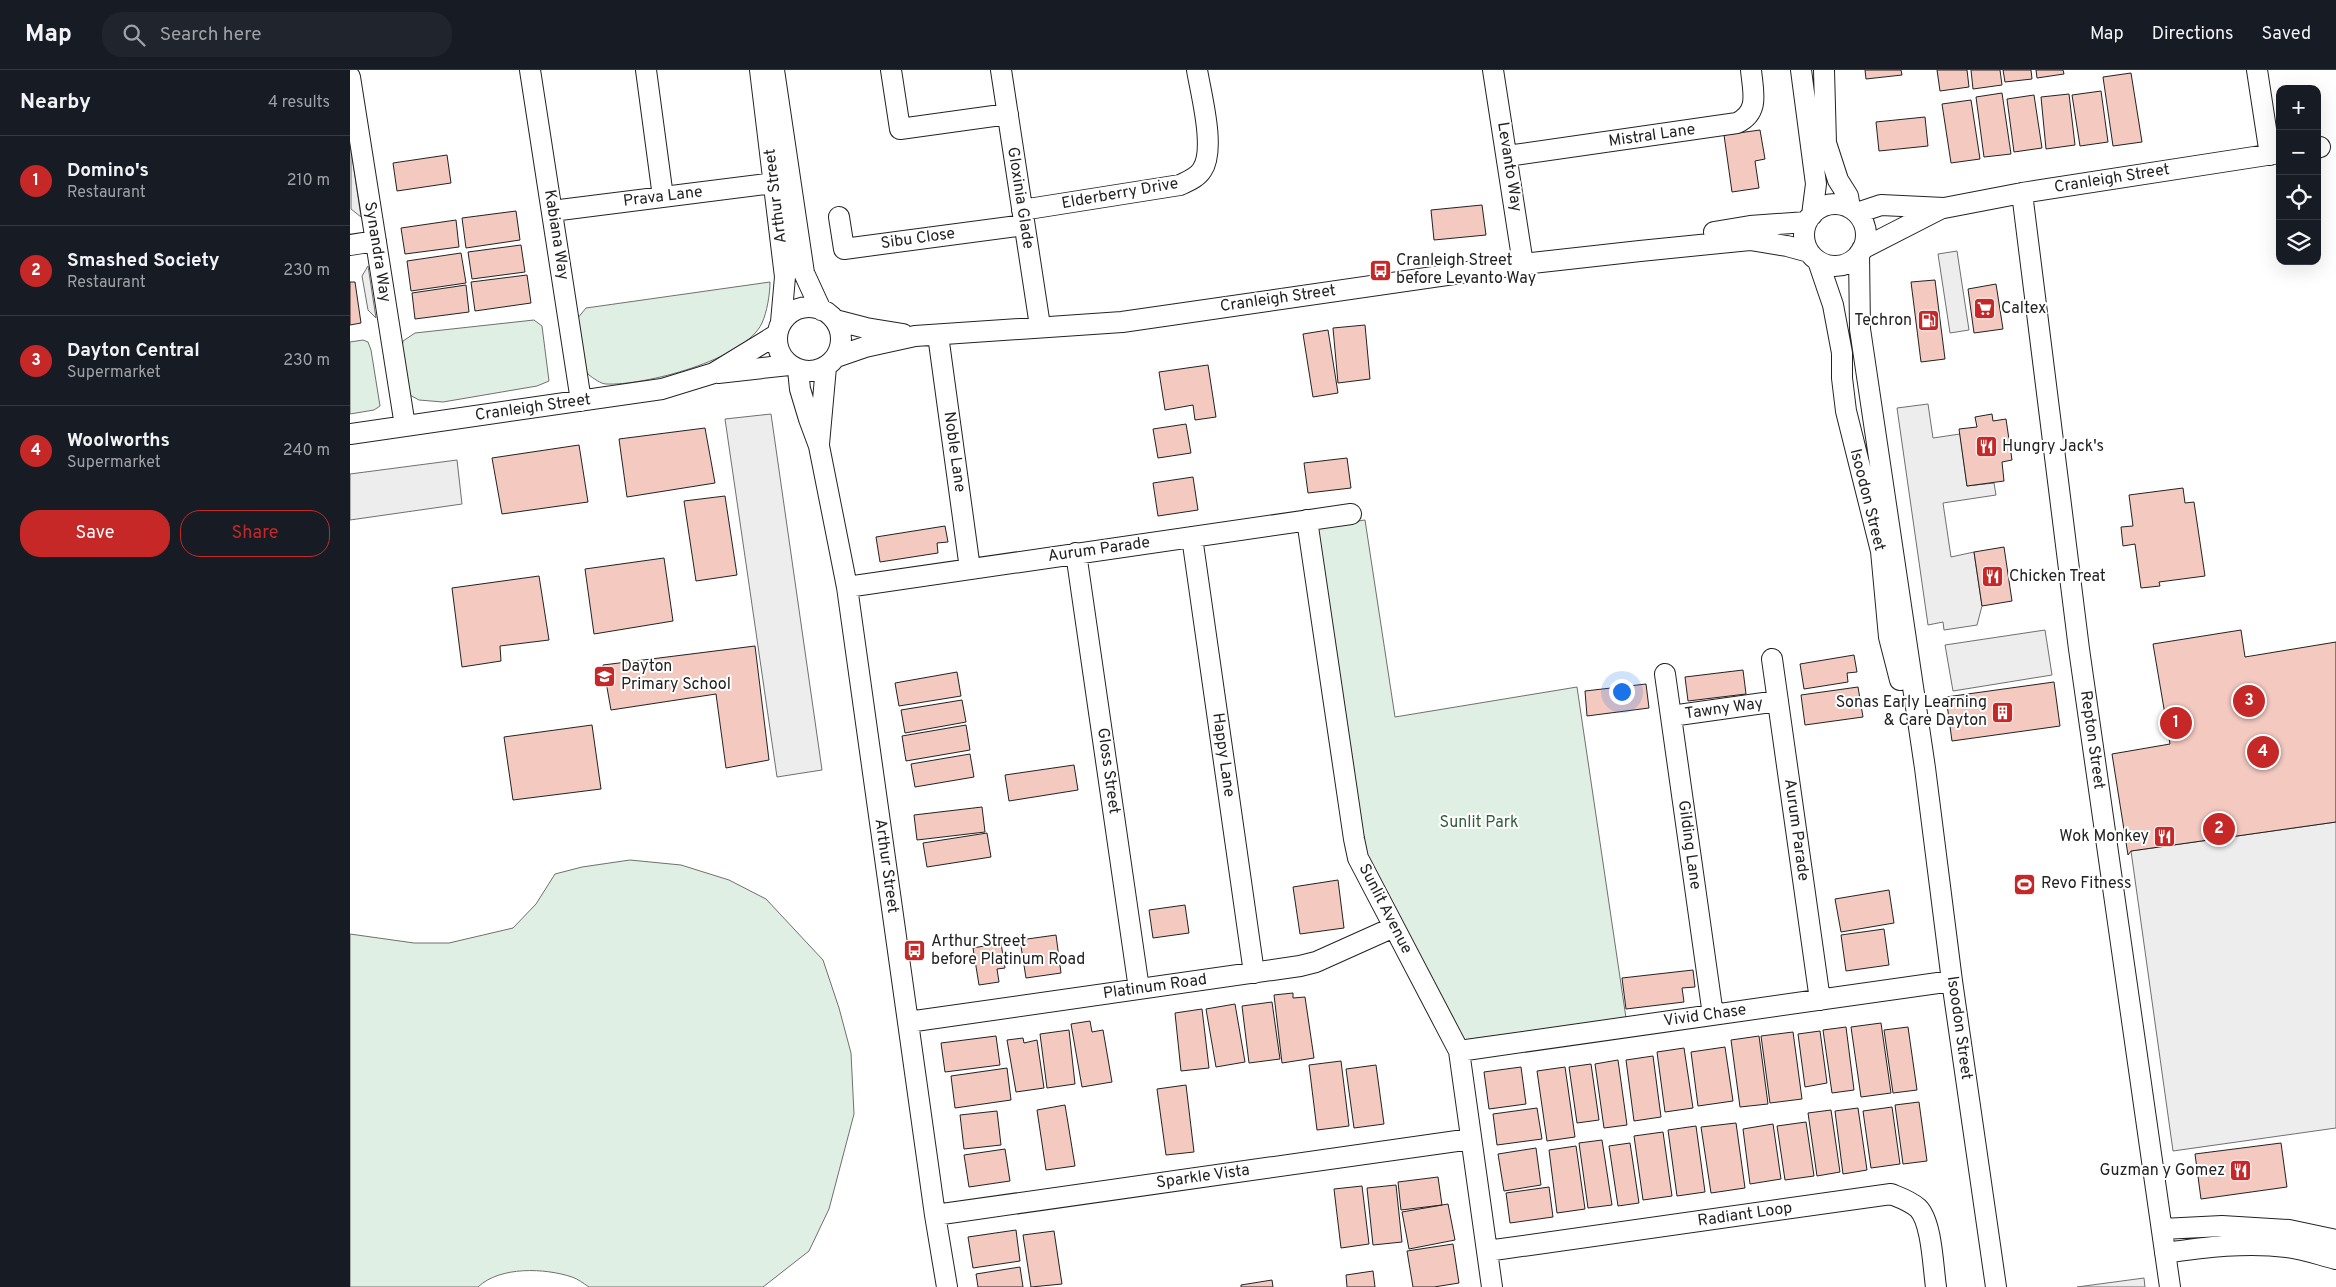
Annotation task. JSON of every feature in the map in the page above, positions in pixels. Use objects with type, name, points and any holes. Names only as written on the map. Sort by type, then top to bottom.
[{"type":"street","name":"Kabiana Way","points":[[530,70],[581,401]]},
{"type":"street","points":[[646,70],[663,197]]},
{"type":"street","name":"Arthur Street","points":[[760,70],[785,277],[779,329]]},
{"type":"street","name":"Arthur Street","points":[[774,70],[804,273],[828,315]]},
{"type":"street","points":[[891,70],[900,129],[1008,114]]},
{"type":"street","name":"Gloxinia Glade","points":[[1001,70],[1040,326]]},
{"type":"street","name":"Elderberry Drive","points":[[1023,217],[1180,185],[1193,179],[1202,169],[1208,150],[1198,70]]},
{"type":"street","name":"Levanto Way","points":[[1494,70],[1523,264]]},
{"type":"street","name":"Mistral Lane","points":[[1507,156],[1737,123],[1747,118],[1751,112],[1753,101],[1751,70]]},
{"type":"street","name":"Isoodon Street","points":[[1802,70],[1816,184],[1804,238],[1814,256],[1833,305],[1842,353],[1842,378],[1846,411],[1881,551],[1889,637],[1925,768]]},
{"type":"street","name":"Isoodon Street","points":[[1824,70],[1826,143],[1838,180],[1865,228],[1866,236],[1861,251],[1860,329],[1925,768],[1952,981],[1996,1287]]},
{"type":"street","points":[[2257,70],[2275,154]]},
{"type":"street","name":"Synandra Way","points":[[350,77],[405,426]]},
{"type":"street","name":"Cranleigh Street","points":[[1854,210],[1881,205],[1944,208],[2022,193],[2275,154]]},
{"type":"street","name":"Prava Lane","points":[[552,211],[774,183]]},
{"type":"street","name":"Repton Street","points":[[2022,193],[2079,649],[2170,1287]]},
{"type":"street","points":[[1809,218],[1826,205],[1842,205],[1854,210]]},
{"type":"street","name":"Cranleigh Street","points":[[1861,251],[1944,208]]},
{"type":"street","name":"Sibu Close","points":[[839,216],[844,249],[1023,217]]},
{"type":"street","name":"Cranleigh Street","points":[[1640,250],[1680,236],[1809,218]]},
{"type":"street","name":"Cranleigh Street","points":[[831,362],[865,347],[915,336],[1040,326],[1122,322],[1523,264],[1640,250],[1750,240],[1787,246],[1814,256]]},
{"type":"street","points":[[350,245],[376,241]]},
{"type":"street","points":[[1814,256],[1837,266],[1849,262],[1861,251]]},
{"type":"street","points":[[810,307],[828,315],[841,339],[831,362],[812,372],[794,368],[777,349],[779,329],[789,314],[799,308],[810,307]]},
{"type":"street","name":"Cranleigh Street","points":[[828,315],[866,328],[915,336]]},
{"type":"street","name":"Cranleigh Street","points":[[714,373],[779,329]]},
{"type":"street","name":"Noble Lane","points":[[938,335],[970,569]]},
{"type":"street","name":"Arthur Street","points":[[819,446],[831,362]]},
{"type":"street","name":"Arthur Street","points":[[794,368],[808,419],[819,446],[847,587],[934,1215],[947,1287]]},
{"type":"street","name":"Cranleigh Street","points":[[350,434],[662,389],[714,373],[794,368]]},
{"type":"street","name":"Aurum Parade","points":[[847,587],[1351,514]]},
{"type":"street","name":"Sunlit Avenue","points":[[1307,520],[1358,858],[1459,1051],[1492,1287]]},
{"type":"street","name":"Happy Lane","points":[[1192,537],[1254,973]]},
{"type":"street","name":"Gloss Street","points":[[1076,554],[1139,989]]},
{"type":"street","name":"Aurum Parade","points":[[1772,659],[1820,1000]]},
{"type":"street","name":"Gilding Lane","points":[[1665,674],[1713,1015]]},
{"type":"street","name":"Tawny Way","points":[[1671,716],[1778,701]]},
{"type":"street","name":"Platinum Road","points":[[908,1022],[1254,973],[1316,962],[1394,927]]},
{"type":"street","name":"Vivid Chase","points":[[1459,1051],[1952,981]]},
{"type":"street","name":"Sparkle Vista","points":[[934,1215],[1471,1139]]},
{"type":"street","name":"Radiant Loop","points":[[1487,1251],[1891,1194],[1906,1200],[1919,1209],[1926,1219],[1936,1287]]},
{"type":"street","points":[[2162,1229],[2222,1226],[2289,1230],[2336,1240]]},
{"type":"street","points":[[2165,1253],[2220,1245],[2245,1244],[2288,1247],[2336,1258]]},
{"type":"green space","points":[[770,282],[768,303],[762,323],[752,336],[736,348],[715,359],[692,368],[644,381],[623,383],[602,383],[586,371],[579,340],[577,319],[586,308]]},
{"type":"green space","points":[[534,320],[542,326],[549,381],[537,386],[443,402],[419,400],[408,394],[401,357],[403,341],[415,333]]},
{"type":"green space","points":[[363,340],[368,342],[371,350],[380,406],[374,410],[350,414],[350,342]]},
{"type":"green space","name":"Sunlit Park","points":[[1365,520],[1395,717],[1577,687],[1626,1018],[1464,1040],[1364,857],[1315,527]]},
{"type":"green space","points":[[630,860],[681,865],[729,880],[766,899],[823,960],[851,1053],[854,1114],[829,1209],[809,1251],[763,1287],[589,1287],[572,1277],[561,1274],[523,1271],[498,1275],[478,1287],[350,1287],[350,934],[414,943],[449,943],[513,928],[536,904],[555,874],[582,867]]},
{"type":"shaded area","points":[[351,149],[361,217],[351,209]]},
{"type":"shaded area","points":[[1957,251],[1969,330],[1950,333],[1938,254]]},
{"type":"shaded area","points":[[368,266],[376,318],[368,310],[362,276]]},
{"type":"shaded area","points":[[1928,404],[1933,438],[1960,434],[1967,486],[1994,483],[1996,495],[1943,503],[1951,557],[1974,552],[1982,606],[1977,625],[1944,630],[1943,622],[1928,625],[1897,408]]},
{"type":"shaded area","points":[[771,414],[822,770],[777,777],[725,419]]},
{"type":"shaded area","points":[[457,460],[462,504],[350,520],[350,474]]},
{"type":"shaded area","points":[[2045,630],[2052,675],[1953,691],[1945,645]]},
{"type":"shaded area","points":[[2336,822],[2336,1128],[2173,1151],[2131,851]]},
{"type":"shaded area","points":[[2144,1278],[2145,1287],[2077,1287]]},
{"type":"building","points":[[1865,70],[1901,70],[1902,75],[1866,79]]},
{"type":"building","points":[[1937,70],[1967,70],[1969,87],[1940,91]]},
{"type":"building","points":[[1971,70],[2000,70],[2002,85],[1973,89]]},
{"type":"building","points":[[2003,70],[2031,70],[2032,79],[2005,82]]},
{"type":"building","points":[[2036,70],[2063,70],[2064,74],[2037,78]]},
{"type":"building","points":[[2131,73],[2142,142],[2113,146],[2103,77]]},
{"type":"building","points":[[2101,91],[2108,142],[2080,146],[2072,95]]},
{"type":"building","points":[[2002,93],[2011,154],[1984,157],[1976,97]]},
{"type":"building","points":[[2069,94],[2075,145],[2046,149],[2041,97]]},
{"type":"building","points":[[2034,95],[2042,148],[2014,152],[2007,99]]},
{"type":"building","points":[[1971,100],[1980,159],[1951,163],[1942,104]]},
{"type":"building","points":[[1925,117],[1928,146],[1879,151],[1876,122]]},
{"type":"building","points":[[1760,130],[1765,159],[1755,161],[1759,188],[1732,192],[1724,135]]},
{"type":"building","points":[[447,155],[451,183],[397,191],[393,163]]},
{"type":"building","points":[[1482,205],[1486,235],[1434,240],[1431,210]]},
{"type":"building","points":[[516,211],[520,240],[466,248],[462,218]]},
{"type":"building","points":[[456,220],[459,247],[405,254],[401,228]]},
{"type":"building","points":[[521,245],[525,272],[472,279],[468,252]]},
{"type":"building","points":[[461,253],[466,283],[411,291],[407,261]]},
{"type":"building","points":[[527,275],[531,303],[475,311],[471,282]]},
{"type":"building","name":"Techron","points":[[1935,280],[1945,359],[1921,362],[1911,282]]},
{"type":"building","points":[[350,282],[355,282],[361,323],[350,325]]},
{"type":"building","name":"Caltex","points":[[1996,284],[2003,329],[1974,333],[1968,289]]},
{"type":"building","points":[[466,285],[469,312],[415,319],[412,293]]},
{"type":"building","points":[[1365,325],[1370,379],[1338,383],[1333,328]]},
{"type":"building","points":[[1328,330],[1338,393],[1313,397],[1303,334]]},
{"type":"building","points":[[1208,365],[1216,417],[1195,420],[1193,405],[1165,410],[1159,372]]},
{"type":"building","name":"Hungry Jack's","points":[[1992,414],[1993,421],[2006,419],[2012,460],[2002,462],[2004,481],[1967,486],[1959,429],[1977,427],[1975,417]]},
{"type":"building","points":[[1186,424],[1191,453],[1158,458],[1153,429]]},
{"type":"building","points":[[705,428],[715,483],[627,497],[619,439]]},
{"type":"building","points":[[579,445],[588,502],[502,514],[492,458]]},
{"type":"building","points":[[1347,458],[1351,488],[1308,493],[1304,463]]},
{"type":"building","points":[[1193,477],[1198,510],[1158,516],[1153,483]]},
{"type":"building","points":[[2183,488],[2185,503],[2194,502],[2205,576],[2159,582],[2160,586],[2141,588],[2135,544],[2123,546],[2121,527],[2133,526],[2129,495]]},
{"type":"building","points":[[725,496],[737,575],[696,581],[684,501]]},
{"type":"building","points":[[945,526],[948,542],[937,543],[938,553],[880,562],[876,537]]},
{"type":"building","name":"Chicken Treat","points":[[2004,547],[2012,601],[1982,606],[1974,552]]},
{"type":"building","points":[[664,558],[673,621],[594,634],[585,569]]},
{"type":"building","points":[[539,576],[549,640],[500,646],[501,661],[462,667],[452,588]]},
{"type":"building","points":[[2241,630],[2245,657],[2336,642],[2336,822],[2131,851],[2128,855],[2112,754],[2170,744],[2153,644]]},
{"type":"building","points":[[755,646],[769,760],[726,768],[716,694],[611,710],[603,665]]},
{"type":"building","points":[[1854,655],[1857,672],[1847,673],[1848,682],[1804,689],[1800,664]]},
{"type":"building","points":[[1743,670],[1746,694],[1688,701],[1685,677]]},
{"type":"building","points":[[957,672],[961,696],[899,706],[895,683]]},
{"type":"building","name":"Sonas Early Learning & Care Dayton","points":[[2054,682],[2060,726],[1952,741],[1946,697]]},
{"type":"building","points":[[1646,684],[1649,708],[1587,716],[1585,691]]},
{"type":"building","points":[[1858,687],[1863,717],[1805,725],[1801,695]]},
{"type":"building","points":[[962,700],[966,722],[905,733],[901,710]]},
{"type":"building","points":[[592,725],[601,789],[513,800],[504,737]]},
{"type":"building","points":[[966,725],[970,750],[906,761],[902,736]]},
{"type":"building","points":[[970,754],[974,777],[915,787],[911,764]]},
{"type":"building","points":[[1074,765],[1078,790],[1009,801],[1005,775]]},
{"type":"building","points":[[982,807],[985,832],[917,840],[914,815]]},
{"type":"building","points":[[987,833],[991,857],[927,867],[923,843]]},
{"type":"building","points":[[1338,880],[1344,928],[1300,934],[1293,887]]},
{"type":"building","points":[[1889,890],[1894,923],[1841,932],[1835,899]]},
{"type":"building","points":[[1185,905],[1189,933],[1153,938],[1149,910]]},
{"type":"building","points":[[1884,929],[1889,965],[1846,971],[1841,935]]},
{"type":"building","points":[[1056,935],[1061,973],[1026,978],[1020,940]]},
{"type":"building","points":[[1001,943],[1005,968],[997,969],[999,982],[979,985],[973,948]]},
{"type":"building","points":[[1693,970],[1695,987],[1682,988],[1684,1002],[1626,1009],[1622,978]]},
{"type":"building","points":[[1293,993],[1293,998],[1305,997],[1314,1058],[1282,1063],[1274,995]]},
{"type":"building","points":[[1272,1002],[1280,1059],[1249,1063],[1242,1006]]},
{"type":"building","points":[[1235,1004],[1245,1062],[1216,1067],[1206,1009]]},
{"type":"building","points":[[1202,1009],[1209,1068],[1181,1071],[1175,1013]]},
{"type":"building","points":[[1090,1021],[1092,1032],[1103,1030],[1112,1082],[1082,1087],[1071,1024]]},
{"type":"building","points":[[1881,1023],[1891,1093],[1861,1097],[1851,1027]]},
{"type":"building","points":[[1846,1027],[1854,1090],[1832,1093],[1823,1030]]},
{"type":"building","points":[[1908,1027],[1917,1090],[1893,1093],[1884,1030]]},
{"type":"building","points":[[1069,1030],[1075,1084],[1047,1088],[1040,1034]]},
{"type":"building","points":[[1820,1031],[1827,1083],[1805,1087],[1798,1034]]},
{"type":"building","points":[[1793,1032],[1802,1099],[1770,1103],[1761,1036]]},
{"type":"building","points":[[996,1036],[1000,1065],[945,1072],[941,1043]]},
{"type":"building","points":[[1759,1036],[1768,1104],[1740,1107],[1731,1040]]},
{"type":"building","points":[[1023,1038],[1024,1043],[1037,1040],[1044,1088],[1016,1092],[1007,1040]]},
{"type":"building","points":[[1725,1047],[1733,1101],[1698,1106],[1691,1052]]},
{"type":"building","points":[[1684,1048],[1693,1108],[1665,1112],[1657,1052]]},
{"type":"building","points":[[1653,1056],[1661,1117],[1634,1121],[1626,1060]]},
{"type":"building","points":[[1618,1060],[1627,1125],[1604,1128],[1595,1064]]},
{"type":"building","points":[[1341,1061],[1349,1126],[1317,1130],[1309,1065]]},
{"type":"building","points":[[1591,1064],[1599,1120],[1577,1123],[1569,1067]]},
{"type":"building","points":[[1376,1065],[1384,1124],[1354,1128],[1346,1069]]},
{"type":"building","points":[[1521,1067],[1526,1104],[1489,1109],[1484,1072]]},
{"type":"building","points":[[1565,1067],[1575,1137],[1547,1141],[1537,1071]]},
{"type":"building","points":[[1007,1068],[1011,1100],[955,1108],[951,1076]]},
{"type":"building","points":[[1186,1085],[1194,1152],[1166,1155],[1157,1089]]},
{"type":"building","points":[[1919,1102],[1927,1161],[1903,1164],[1895,1105]]},
{"type":"building","points":[[1065,1105],[1075,1166],[1046,1170],[1037,1110]]},
{"type":"building","points":[[1892,1107],[1900,1164],[1871,1168],[1863,1111]]},
{"type":"building","points":[[1537,1108],[1542,1139],[1497,1145],[1493,1114]]},
{"type":"building","points":[[1858,1108],[1867,1170],[1843,1174],[1835,1111]]},
{"type":"building","points":[[1831,1110],[1840,1172],[1817,1176],[1808,1113]]},
{"type":"building","points":[[997,1111],[1001,1145],[964,1149],[960,1115]]},
{"type":"building","points":[[1806,1122],[1814,1176],[1785,1180],[1777,1126]]},
{"type":"building","points":[[1736,1123],[1745,1188],[1711,1193],[1701,1127]]},
{"type":"building","points":[[1773,1124],[1781,1179],[1750,1184],[1743,1129]]},
{"type":"building","points":[[1696,1126],[1705,1192],[1677,1196],[1668,1130]]},
{"type":"building","points":[[1663,1132],[1672,1196],[1643,1200],[1634,1136]]},
{"type":"building","points":[[1602,1140],[1612,1205],[1588,1208],[1579,1143]]},
{"type":"building","points":[[1630,1143],[1639,1203],[1618,1206],[1609,1146]]},
{"type":"building","name":"Guzman y Gomez","points":[[2281,1143],[2287,1187],[2201,1199],[2195,1154]]},
{"type":"building","points":[[1576,1146],[1585,1209],[1557,1213],[1549,1150]]},
{"type":"building","points":[[1536,1148],[1541,1185],[1504,1191],[1498,1154]]},
{"type":"building","points":[[1005,1149],[1010,1181],[969,1187],[964,1155]]},
{"type":"building","points":[[1438,1177],[1442,1205],[1401,1210],[1398,1182]]},
{"type":"building","points":[[1396,1185],[1402,1242],[1373,1245],[1367,1188]]},
{"type":"building","points":[[1362,1186],[1369,1244],[1341,1248],[1334,1189]]},
{"type":"building","points":[[1549,1187],[1553,1217],[1510,1223],[1506,1193]]},
{"type":"building","points":[[1448,1204],[1455,1240],[1409,1249],[1402,1212]]},
{"type":"building","points":[[1016,1230],[1020,1261],[973,1268],[968,1237]]},
{"type":"building","points":[[1054,1231],[1062,1284],[1031,1287],[1023,1235]]},
{"type":"building","points":[[1453,1244],[1459,1283],[1434,1287],[1413,1287],[1407,1251]]},
{"type":"building","points":[[1020,1267],[1023,1287],[978,1287],[976,1274]]},
{"type":"building","points":[[1373,1271],[1375,1287],[1347,1287],[1346,1275]]},
{"type":"building","points":[[1272,1280],[1273,1287],[1241,1287],[1241,1285]]},
{"type":"place","name":"Cranleigh Street before Levanto Way","points":[[1380,270]]},
{"type":"place","name":"Caltex","points":[[1985,309]]},
{"type":"place","name":"Techron","points":[[1928,321]]},
{"type":"place","name":"Hungry Jack's","points":[[1986,447]]},
{"type":"place","name":"Chicken Treat","points":[[1993,577]]},
{"type":"place","name":"Dayton Primary School","points":[[605,676]]},
{"type":"place","name":"Dayton Central","points":[[2249,701]]},
{"type":"place","name":"Sonas Early Learning & Care Dayton","points":[[2003,712]]},
{"type":"place","name":"Domino's","points":[[2176,723]]},
{"type":"place","name":"Woolworths","points":[[2263,752]]},
{"type":"place","name":"Smashed Society","points":[[2219,829]]},
{"type":"place","name":"Wok Monkey","points":[[2165,837]]},
{"type":"place","name":"Revo Fitness","points":[[2025,884]]},
{"type":"place","name":"Arthur Street before Platinum Road","points":[[915,951]]},
{"type":"place","name":"Guzman y Gomez","points":[[2241,1171]]}]
